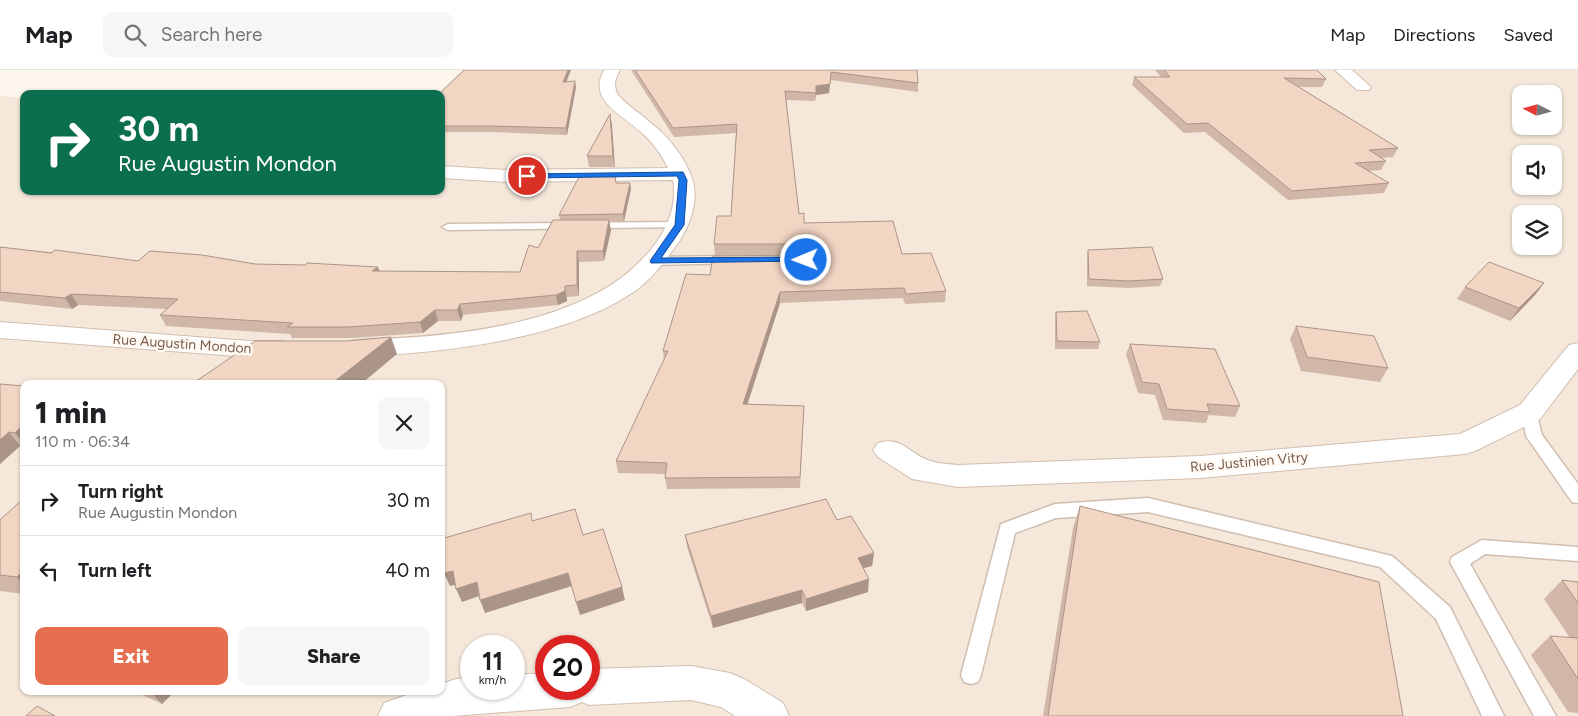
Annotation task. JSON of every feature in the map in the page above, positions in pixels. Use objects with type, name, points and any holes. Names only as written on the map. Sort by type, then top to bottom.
[{"type":"street","points":[[334,348],[371,348],[431,343],[495,333],[565,316],[626,287],[654,261],[679,225],[683,180],[668,153],[649,130],[610,97],[606,83],[612,70]]},
{"type":"street","points":[[1343,70],[1363,87]]},
{"type":"street","points":[[445,172],[508,176],[680,174]]},
{"type":"street","name":"Rue Augustin Mondon","points":[[0,330],[249,349],[305,348]]},
{"type":"street","points":[[220,369],[249,349]]},
{"type":"street","name":"Rue Justinien Vitry","points":[[888,450],[923,470],[958,476],[1200,467],[1465,444],[1530,412],[1578,350]]},
{"type":"street","points":[[600,687],[690,683],[730,691],[769,716]]},
{"type":"street","points":[[398,716],[456,697],[535,691]]},
{"type":"lane","points":[[448,227],[679,225]]},
{"type":"lane","points":[[654,261],[740,260]]},
{"type":"lane","points":[[1530,412],[1534,436],[1578,497]]},
{"type":"lane","points":[[971,675],[1007,530],[1054,511],[1148,505],[1386,561],[1443,613],[1493,716]]},
{"type":"lane","points":[[1545,716],[1459,562],[1482,548],[1578,554]]},
{"type":"shaded area","points":[[463,70],[1578,70],[1578,716],[0,716],[0,96],[20,98],[20,195],[445,195],[445,90],[441,90]]},
{"type":"building","points":[[464,70],[568,70],[563,82],[575,81],[566,128],[445,126],[445,90],[443,90]]},
{"type":"building","points":[[635,70],[917,70],[918,83],[831,72],[830,84],[816,86],[816,93],[785,91],[799,214],[804,213],[804,223],[893,221],[902,254],[931,253],[946,291],[906,294],[904,288],[780,292],[743,404],[804,406],[800,477],[665,478],[667,463],[616,461],[668,351],[663,351],[686,274],[710,275],[713,256],[810,255],[814,251],[812,246],[806,244],[714,244],[717,216],[731,216],[737,124],[673,128]]},
{"type":"building","points":[[1164,70],[1317,70],[1326,79],[1284,78],[1398,148],[1369,150],[1386,161],[1355,163],[1389,183],[1292,191],[1208,123],[1187,124],[1134,77],[1170,77]]},
{"type":"building","points":[[610,114],[613,156],[587,156]]},
{"type":"building","points":[[615,176],[616,183],[630,183],[623,214],[559,215],[579,177]]},
{"type":"building","points":[[553,220],[609,220],[603,251],[577,251],[577,285],[565,286],[565,291],[556,295],[460,304],[457,310],[435,310],[420,322],[348,327],[287,327],[293,323],[160,315],[178,299],[71,294],[65,298],[0,292],[0,247],[51,253],[55,250],[138,261],[150,251],[202,255],[255,264],[305,265],[307,263],[378,267],[372,271],[520,272],[529,245],[538,248]]},
{"type":"building","points":[[1152,247],[1163,279],[1129,281],[1089,279],[1088,250]]},
{"type":"building","points":[[1489,262],[1544,283],[1519,308],[1465,287]]},
{"type":"building","points":[[1087,311],[1100,342],[1057,341],[1056,312]]},
{"type":"building","points":[[1296,326],[1374,336],[1388,368],[1307,357]]},
{"type":"building","points":[[391,337],[336,380],[198,380],[255,341],[346,341]]},
{"type":"building","points":[[1130,344],[1215,349],[1240,406],[1207,404],[1210,412],[1167,409],[1159,384],[1142,382]]},
{"type":"building","points":[[0,384],[20,386],[20,428],[15,433],[9,432],[0,440]]},
{"type":"building","points":[[826,499],[837,520],[851,516],[874,553],[858,558],[869,579],[806,599],[802,590],[711,616],[685,535]]},
{"type":"building","points":[[20,502],[20,574],[17,577],[0,575],[0,520]]},
{"type":"building","points":[[1080,506],[1379,582],[1403,716],[1048,716]]},
{"type":"building","points":[[575,509],[583,535],[603,529],[622,587],[576,602],[568,573],[480,600],[477,582],[456,589],[453,571],[445,573],[445,538],[531,513],[532,521]]},
{"type":"building","points":[[1562,580],[1578,582],[1578,603]]},
{"type":"building","points":[[1550,636],[1578,638],[1578,679]]},
{"type":"building","points":[[37,706],[55,716],[26,716]]},
{"type":"route","points":[[527,176],[680,174],[683,180],[679,225],[654,261],[806,260]]}]
